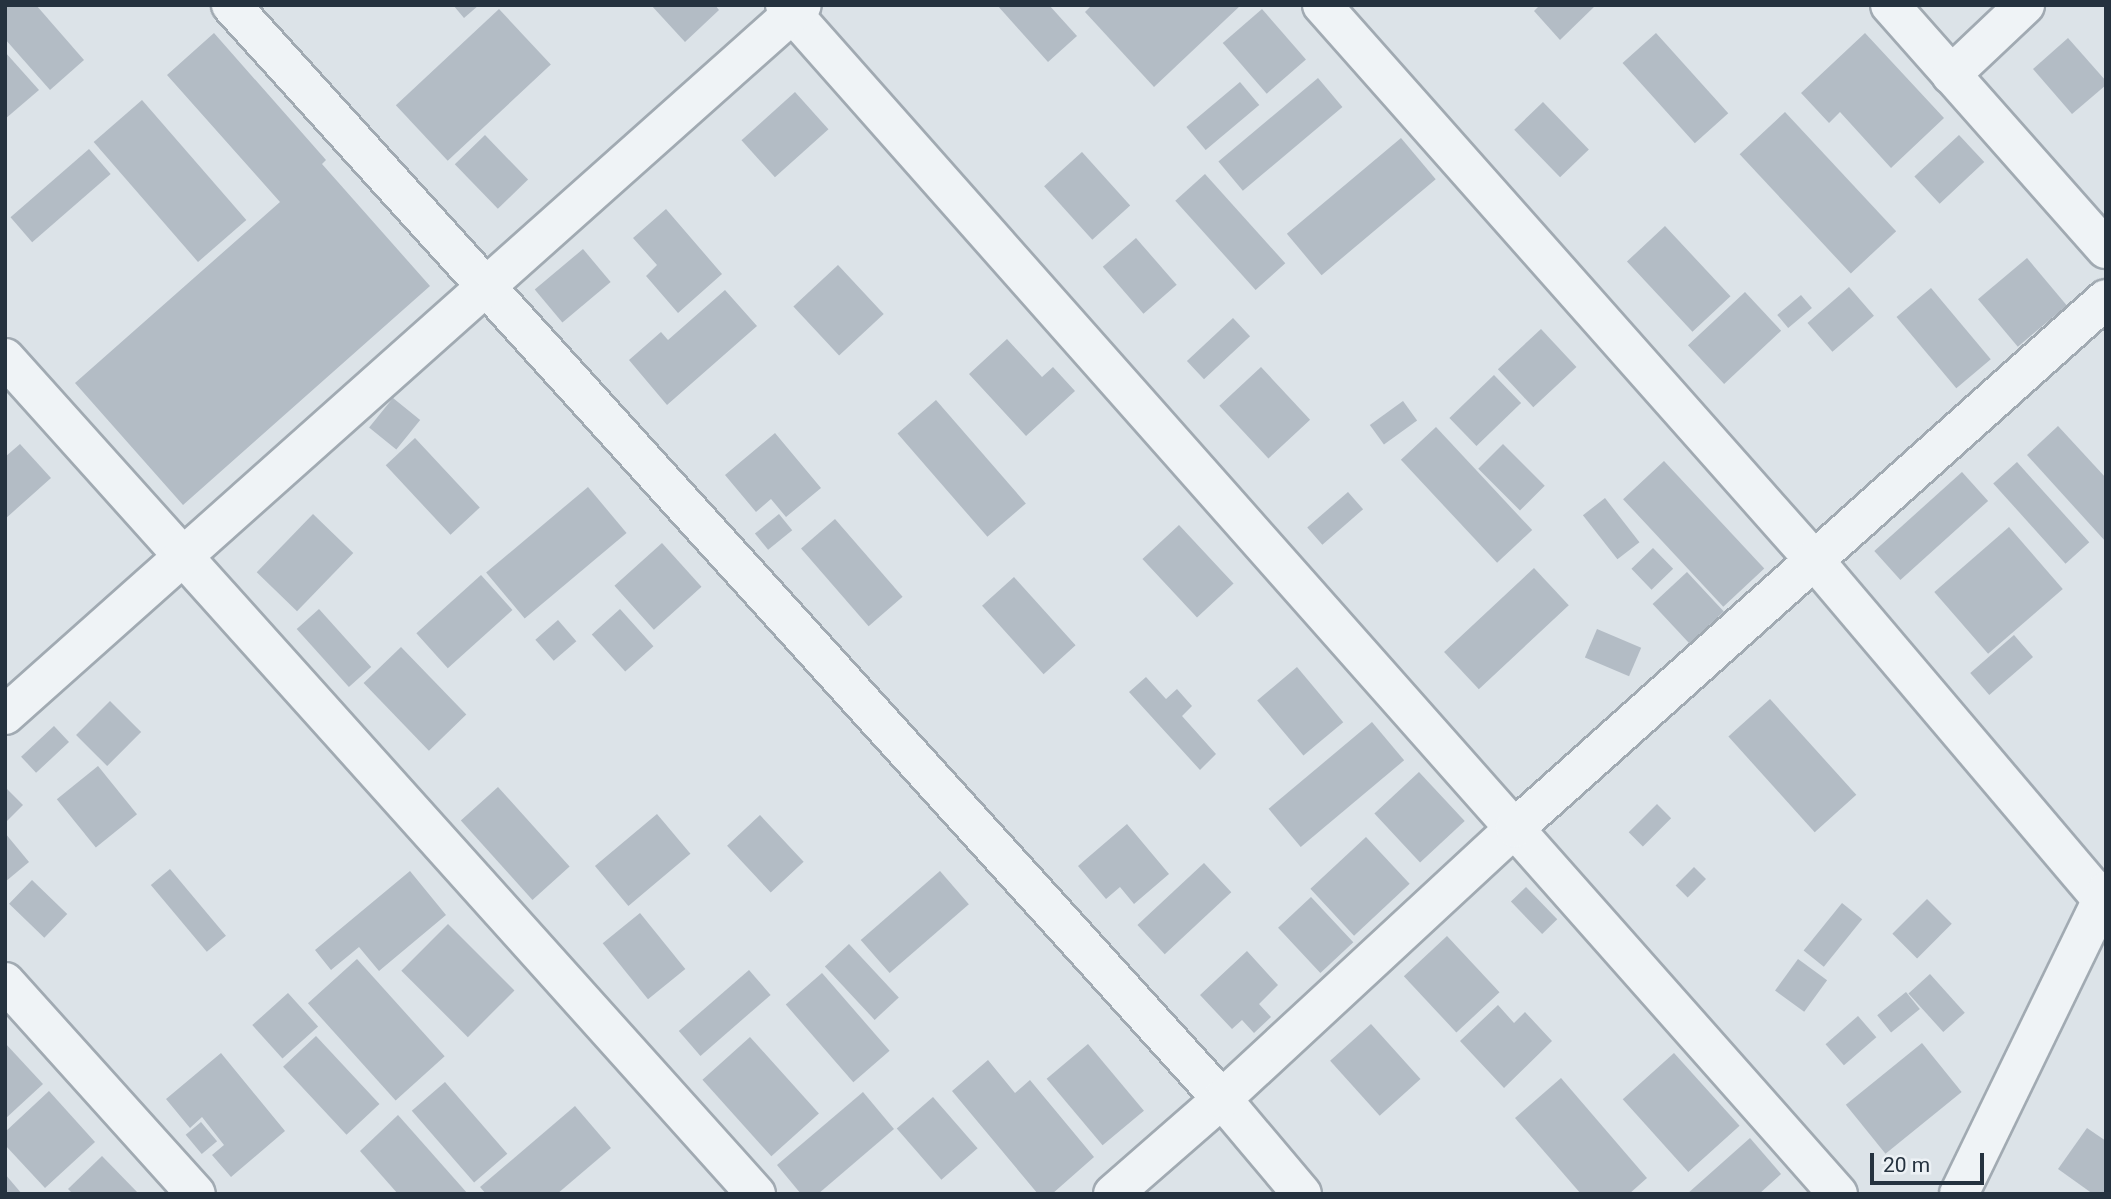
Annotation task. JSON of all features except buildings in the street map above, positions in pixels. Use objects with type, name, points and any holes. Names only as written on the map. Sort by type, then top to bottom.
[{"type":"street","points":[[231,5],[1222,1099],[1302,1194]]},
{"type":"street","points":[[1322,5],[1814,560],[2104,896],[1959,1194]]},
{"type":"street","points":[[1890,5],[2106,249]]},
{"type":"street","points":[[1951,75],[2025,5]]},
{"type":"street","points":[[5,715],[793,8],[1839,1194]]},
{"type":"street","points":[[1113,1194],[1222,1099],[1515,828],[2106,299]]},
{"type":"street","points":[[5,358],[756,1194]]},
{"type":"street","points":[[5,982],[196,1194]]}]
